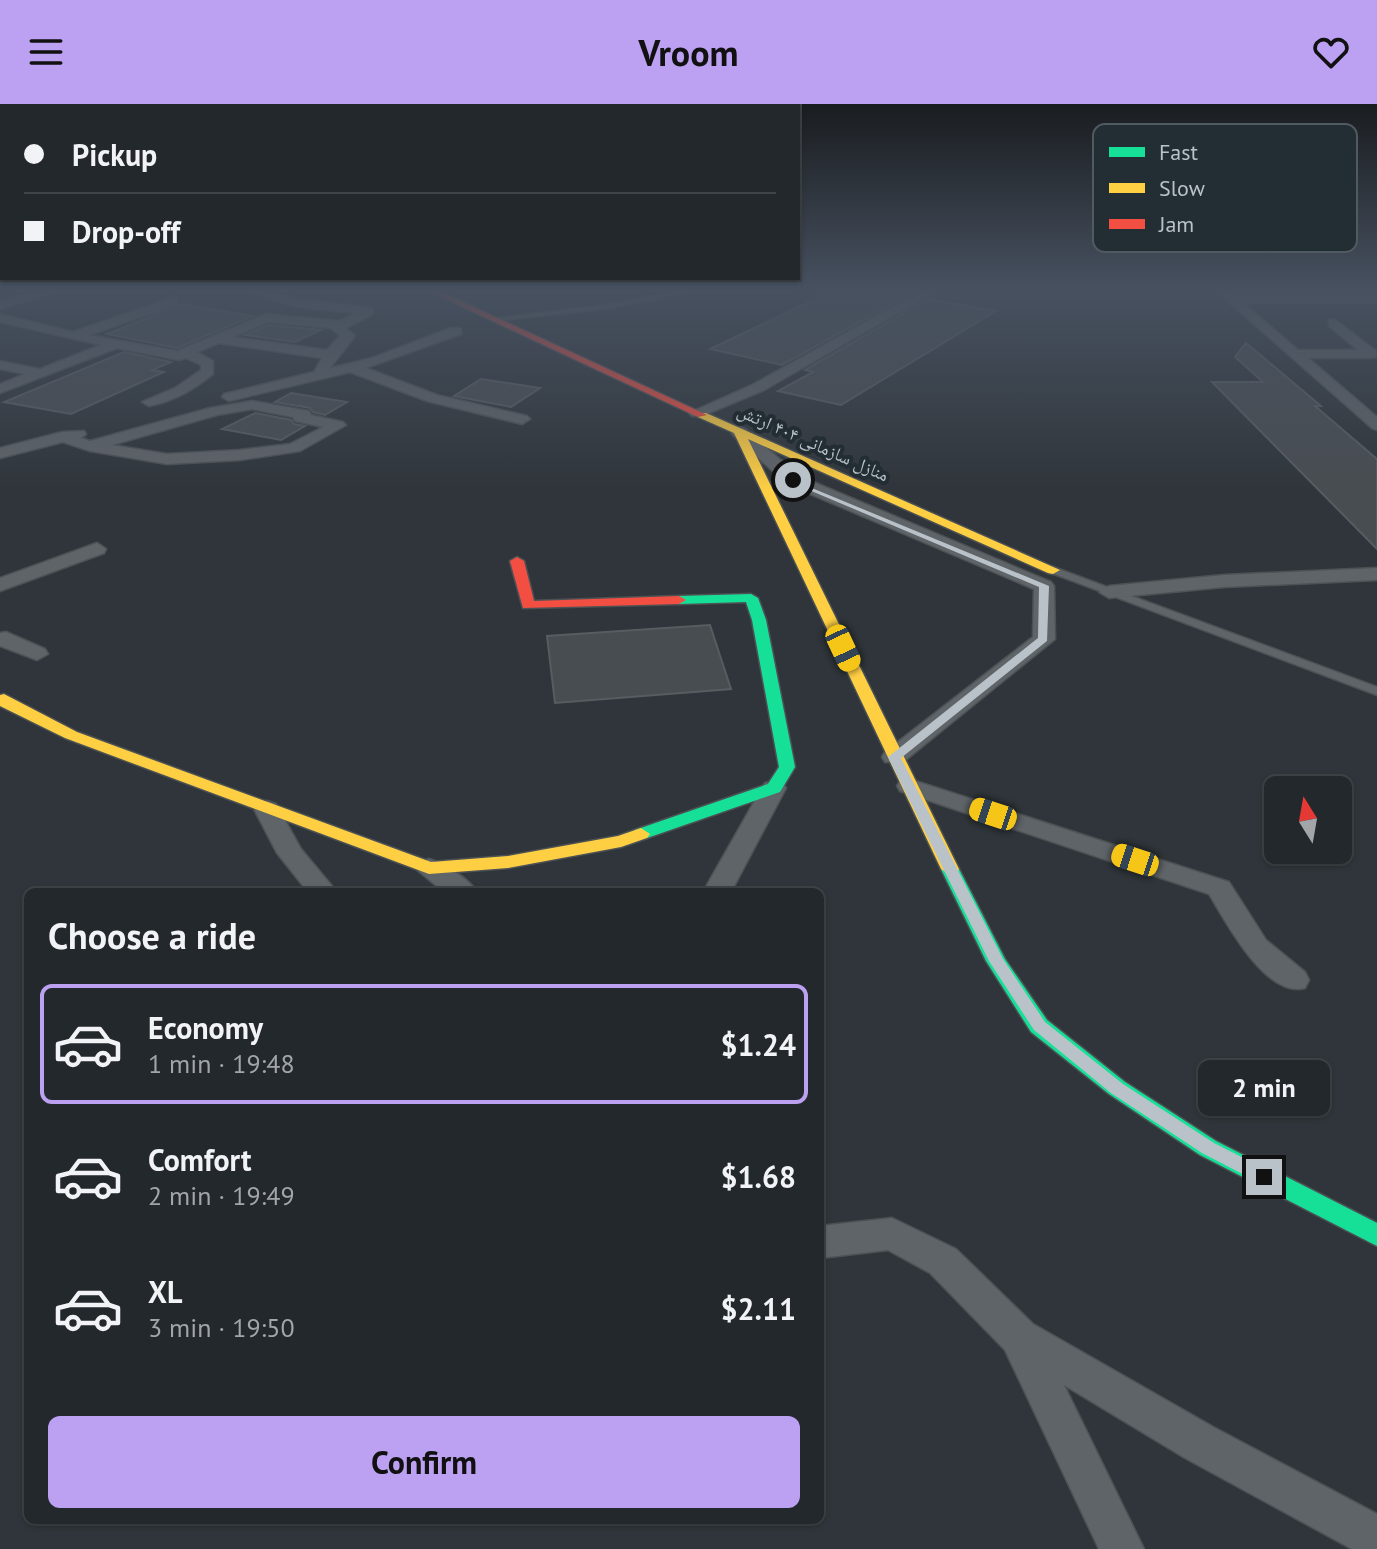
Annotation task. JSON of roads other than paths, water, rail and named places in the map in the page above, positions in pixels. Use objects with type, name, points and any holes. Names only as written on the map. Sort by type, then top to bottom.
[{"type":"street","points":[[0,389],[84,356]]},
{"type":"street","points":[[149,402],[165,399],[193,384],[208,371],[208,364],[198,356]]},
{"type":"street","points":[[320,374],[329,356]]},
{"type":"street","points":[[0,453],[389,356]]},
{"type":"street","name":"منازل سازمانی ۴۰۴ ارتش","points":[[574,356],[1053,570]]},
{"type":"street","points":[[697,413],[759,387],[814,356]]},
{"type":"street","points":[[1298,356],[1377,425]]},
{"type":"street","points":[[0,365],[41,373]]},
{"type":"street","points":[[351,367],[432,398],[522,419]]},
{"type":"street","points":[[62,437],[90,446],[167,459],[294,448],[338,425],[300,418],[304,414],[252,405],[215,411],[90,446]]},
{"type":"street","points":[[739,432],[793,480],[1044,586],[1044,639],[894,757]]},
{"type":"street","points":[[739,432],[894,757],[996,961],[1039,1026],[1117,1088],[1208,1148],[1377,1235]]},
{"type":"street","points":[[0,585],[97,549]]},
{"type":"street","points":[[517,561],[528,605],[751,598],[759,620],[787,767],[719,888]]},
{"type":"street","points":[[1109,592],[1224,581],[1377,574]]},
{"type":"street","points":[[0,640],[6,638],[37,654]]},
{"type":"street","points":[[0,701],[4,699],[71,735],[429,868],[457,888]]},
{"type":"street","points":[[909,786],[1219,888],[1256,947],[1294,980]]},
{"type":"street","points":[[429,868],[508,862],[621,841],[774,788]]},
{"type":"street","points":[[267,809],[290,853],[320,888]]},
{"type":"street","points":[[824,1242],[892,1234],[943,1261],[1019,1337],[1200,1443],[1377,1538]]},
{"type":"street","points":[[1019,1337],[1122,1549]]},
{"type":"lane","points":[[1053,570],[1377,691]]}]
